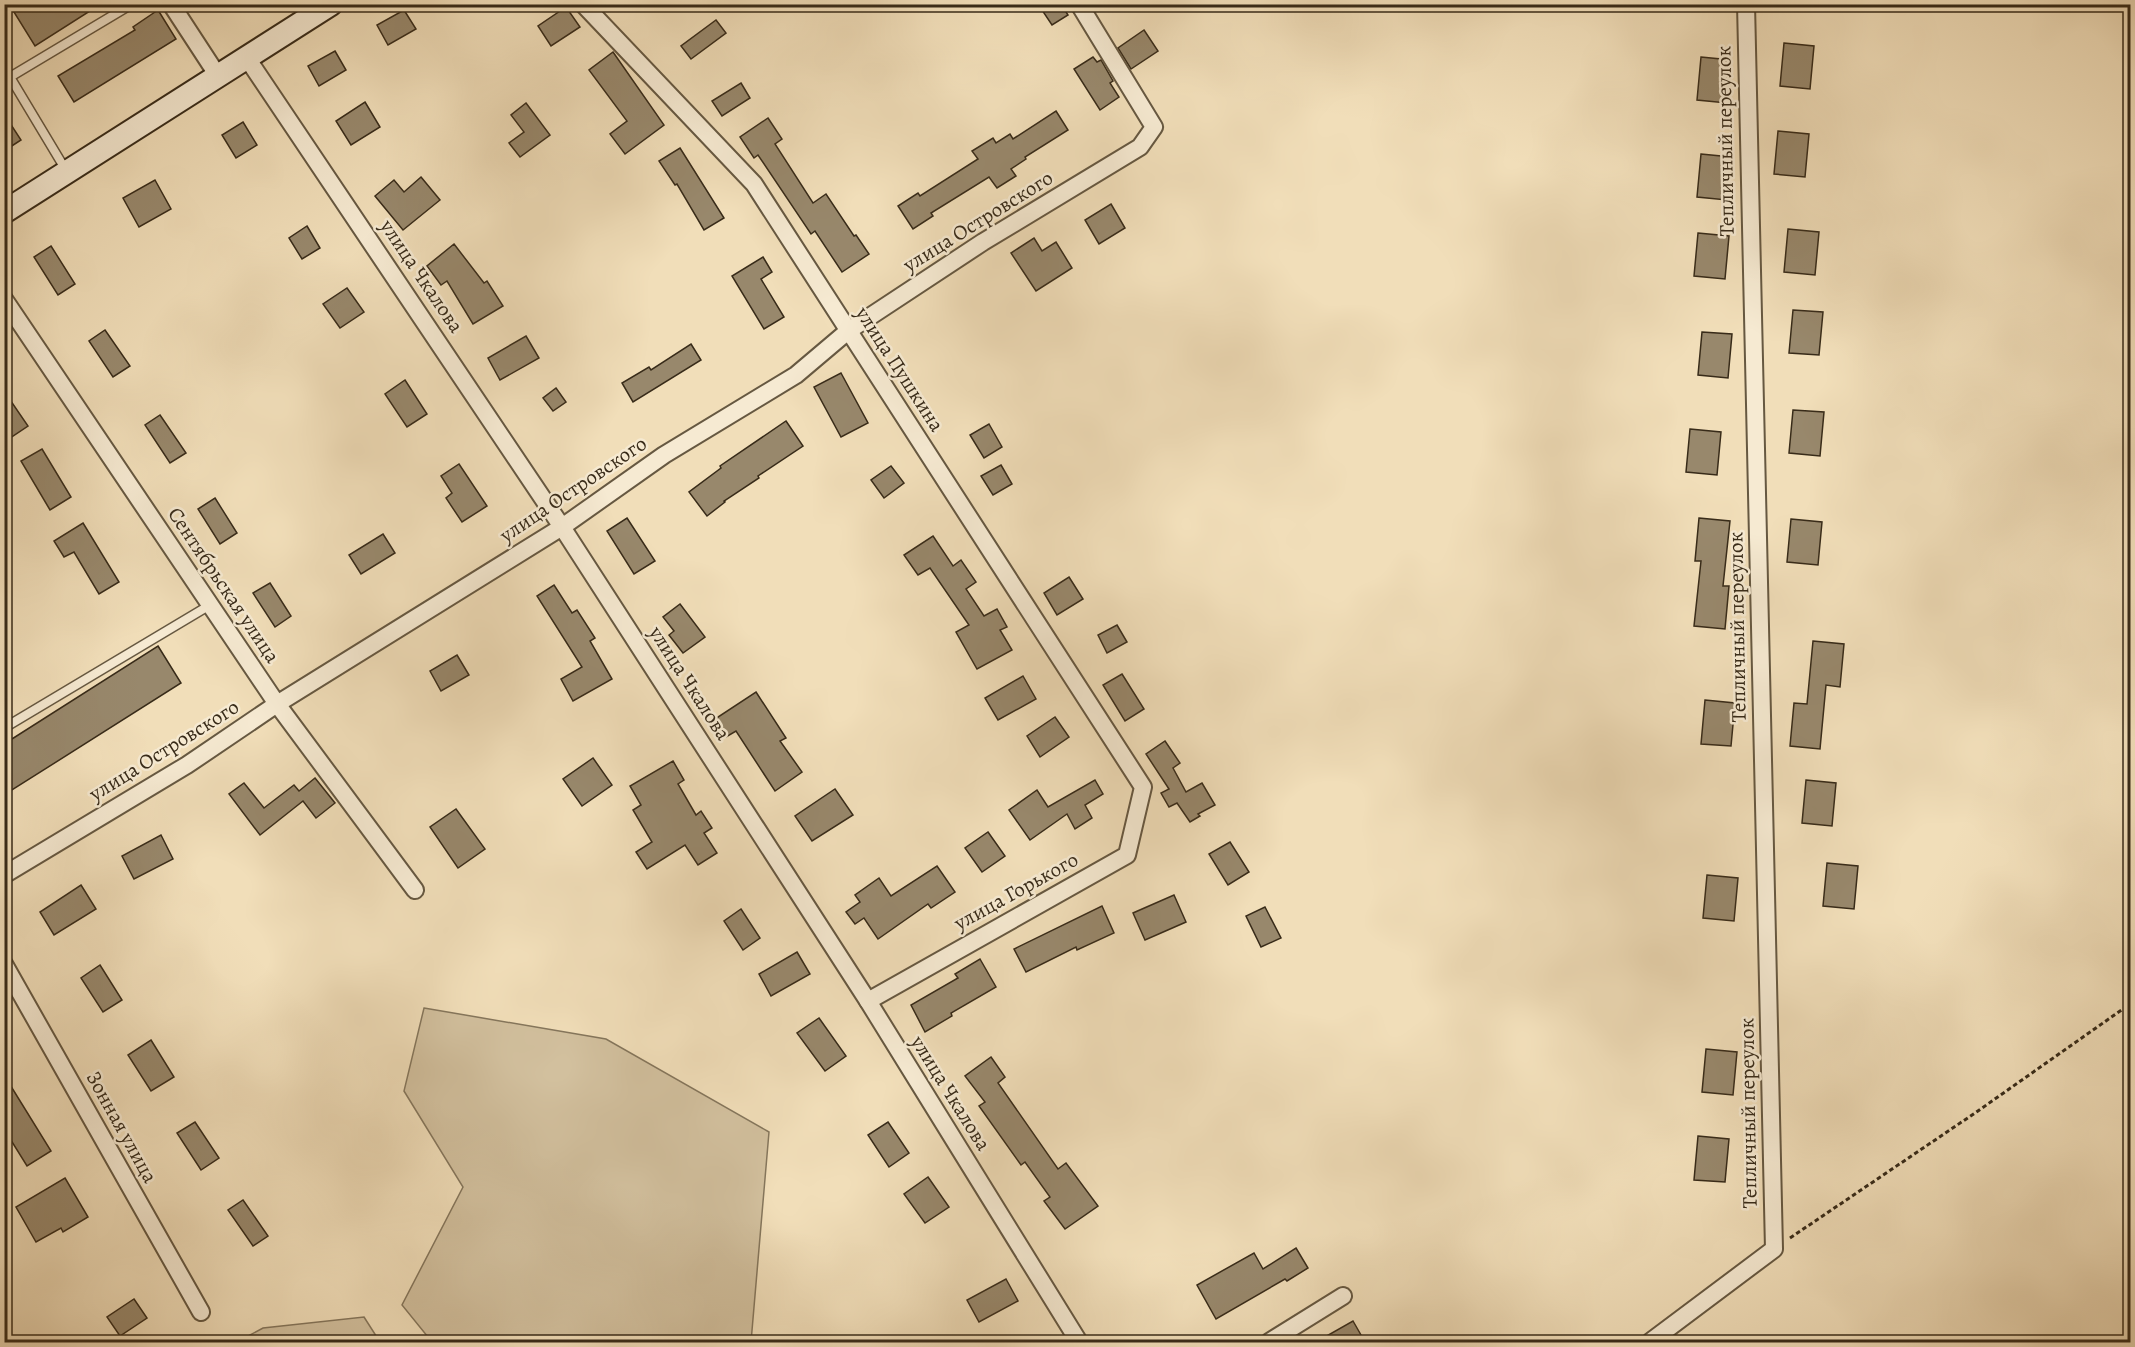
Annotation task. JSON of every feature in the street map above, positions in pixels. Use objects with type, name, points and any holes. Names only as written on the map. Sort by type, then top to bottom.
[{"type":"street","points":[[171,4],[218,76]]},
{"type":"street","points":[[4,212],[331,4]]},
{"type":"street","name":"улица Пушкина","points":[[583,4],[754,184],[1143,787]]},
{"type":"street","name":"улица Островского","points":[[4,874],[187,765],[277,704],[562,527],[664,455],[796,375],[848,331],[982,242],[1140,147],[1154,127],[1079,4]]},
{"type":"street","name":"Тепличный переулок","points":[[1746,4],[1774,1249]]},
{"type":"street","name":"улица Чкалова","points":[[247,58],[562,527],[868,1001],[1079,1342]]},
{"type":"street","name":"Сентябрьская улица","points":[[4,299],[277,704],[416,891]]},
{"type":"street","name":"улица Горького","points":[[868,1001],[1127,855],[1143,787]]},
{"type":"street","name":"Зонная улица","points":[[4,964],[201,1312]]},
{"type":"street","points":[[1650,1342],[1774,1249]]},
{"type":"street","points":[[1269,1342],[1343,1296]]},
{"type":"lane","points":[[67,172],[10,77],[132,4]]},
{"type":"lane","points":[[4,728],[210,605]]},
{"type":"path","points":[[1774,1249],[1975,1113],[2130,1004]]},
{"type":"shaded area","points":[[424,1008],[606,1039],[769,1132],[751,1342],[432,1342],[402,1305],[463,1187],[404,1091]]},
{"type":"shaded area","points":[[364,1317],[380,1342],[237,1342],[263,1328]]},
{"type":"building","points":[[9,4],[101,4],[35,46]]},
{"type":"building","points":[[1038,4],[1061,4],[1068,15],[1052,25]]},
{"type":"building","points":[[566,7],[580,27],[551,46],[538,26]]},
{"type":"building","points":[[158,10],[176,39],[74,102],[58,76],[135,30],[133,27]]},
{"type":"building","points":[[404,10],[416,29],[388,45],[377,25]]},
{"type":"building","points":[[716,20],[726,33],[691,59],[681,46]]},
{"type":"building","points":[[1144,30],[1158,51],[1131,69],[1118,48]]},
{"type":"building","points":[[1784,43],[1814,46],[1810,89],[1780,86]]},
{"type":"building","points":[[335,51],[346,70],[319,86],[308,66]]},
{"type":"building","points":[[613,52],[664,125],[625,154],[610,134],[627,121],[589,70]]},
{"type":"building","points":[[1093,57],[1097,62],[1101,60],[1113,81],[1110,83],[1119,97],[1100,110],[1074,69]]},
{"type":"building","points":[[1701,57],[1731,60],[1727,103],[1697,100]]},
{"type":"building","points":[[741,83],[750,98],[722,116],[712,101]]},
{"type":"building","points":[[365,102],[380,127],[351,145],[336,121]]},
{"type":"building","points":[[526,103],[550,135],[520,157],[509,143],[524,132],[511,115]]},
{"type":"building","points":[[1056,111],[1068,130],[1025,157],[1026,159],[1011,169],[1016,176],[997,188],[989,177],[931,213],[933,216],[913,229],[898,206],[918,193],[920,196],[978,159],[972,151],[993,138],[996,143],[1010,134],[1013,139]]},
{"type":"building","points":[[4,114],[21,140],[4,151]]},
{"type":"building","points":[[768,118],[782,139],[775,144],[813,203],[826,194],[869,254],[842,272],[815,231],[811,234],[758,155],[754,158],[740,137]]},
{"type":"building","points":[[243,122],[257,145],[236,158],[222,135]]},
{"type":"building","points":[[1778,131],[1809,134],[1805,177],[1774,174]]},
{"type":"building","points":[[680,148],[724,218],[704,230],[677,184],[675,185],[659,161]]},
{"type":"building","points":[[1701,154],[1731,157],[1727,200],[1697,197]]},
{"type":"building","points":[[421,177],[440,200],[403,230],[375,196],[394,180],[404,192]]},
{"type":"building","points":[[155,180],[171,209],[139,227],[123,198]]},
{"type":"building","points":[[1111,204],[1125,228],[1099,244],[1085,220]]},
{"type":"building","points":[[307,226],[320,248],[302,259],[289,238]]},
{"type":"building","points":[[1788,229],[1819,232],[1815,275],[1784,272]]},
{"type":"building","points":[[1698,233],[1729,236],[1725,279],[1694,276]]},
{"type":"building","points":[[1034,238],[1042,251],[1056,242],[1072,268],[1036,291],[1011,253]]},
{"type":"building","points":[[454,244],[484,283],[487,281],[503,306],[473,324],[447,281],[441,285],[427,266]]},
{"type":"building","points":[[51,246],[75,284],[58,295],[34,257]]},
{"type":"building","points":[[763,257],[772,272],[761,279],[784,317],[764,329],[732,276]]},
{"type":"building","points":[[347,288],[364,312],[340,328],[323,304]]},
{"type":"building","points":[[1793,310],[1823,312],[1819,355],[1789,353]]},
{"type":"building","points":[[105,330],[130,366],[113,377],[89,341]]},
{"type":"building","points":[[1702,332],[1732,334],[1728,378],[1698,375]]},
{"type":"building","points":[[526,336],[539,358],[500,380],[488,358]]},
{"type":"building","points":[[691,344],[701,360],[633,402],[622,383],[649,367],[651,370]]},
{"type":"building","points":[[841,373],[868,423],[841,437],[814,387]]},
{"type":"building","points":[[405,380],[427,414],[407,427],[385,394]]},
{"type":"building","points":[[556,388],[566,402],[553,411],[543,398]]},
{"type":"building","points":[[4,391],[28,426],[4,442]]},
{"type":"building","points":[[1793,410],[1824,412],[1820,456],[1789,453]]},
{"type":"building","points":[[160,415],[186,453],[170,463],[145,425]]},
{"type":"building","points":[[786,421],[803,446],[758,476],[759,478],[724,501],[707,516],[689,492],[721,468],[720,466]]},
{"type":"building","points":[[989,424],[1002,447],[984,458],[970,435]]},
{"type":"building","points":[[1690,429],[1721,432],[1717,475],[1686,472]]},
{"type":"building","points":[[42,449],[71,497],[50,510],[21,461]]},
{"type":"building","points":[[459,464],[487,506],[462,522],[446,498],[452,493],[441,476]]},
{"type":"building","points":[[1001,465],[1012,484],[993,495],[981,476]]},
{"type":"building","points":[[891,466],[904,483],[884,498],[871,480]]},
{"type":"building","points":[[215,498],[237,533],[220,544],[198,509]]},
{"type":"building","points":[[627,518],[655,561],[634,574],[607,531]]},
{"type":"building","points":[[1699,518],[1730,521],[1723,586],[1729,586],[1725,629],[1694,626],[1701,561],[1695,561]]},
{"type":"building","points":[[1791,519],[1822,522],[1818,565],[1787,562]]},
{"type":"building","points":[[83,523],[119,582],[99,594],[74,552],[64,557],[54,541]]},
{"type":"building","points":[[383,534],[395,553],[361,574],[349,555]]},
{"type":"building","points":[[933,536],[953,566],[961,560],[976,582],[966,589],[984,616],[997,609],[1007,627],[1000,630],[1012,650],[977,669],[956,632],[969,625],[930,568],[918,575],[904,555]]},
{"type":"building","points":[[1069,577],[1083,599],[1057,615],[1044,593]]},
{"type":"building","points":[[270,583],[291,616],[275,627],[253,593]]},
{"type":"building","points":[[554,585],[572,613],[577,610],[595,638],[590,641],[612,679],[573,701],[561,679],[582,667],[537,596]]},
{"type":"building","points":[[680,604],[705,637],[683,653],[669,635],[674,631],[663,617]]},
{"type":"building","points":[[1117,625],[1127,642],[1107,653],[1098,635]]},
{"type":"building","points":[[1813,641],[1844,644],[1840,687],[1826,685],[1820,749],[1790,746],[1794,703],[1807,704]]},
{"type":"building","points":[[158,646],[181,683],[4,795],[4,744]]},
{"type":"building","points":[[457,655],[469,675],[441,691],[430,671]]},
{"type":"building","points":[[1122,674],[1144,709],[1125,721],[1103,685]]},
{"type":"building","points":[[1023,676],[1036,699],[998,720],[985,698]]},
{"type":"building","points":[[756,692],[786,738],[780,741],[802,772],[775,791],[736,731],[726,737],[715,719]]},
{"type":"building","points":[[1705,700],[1735,703],[1731,746],[1701,744]]},
{"type":"building","points":[[1055,717],[1069,737],[1040,757],[1027,736]]},
{"type":"building","points":[[1165,741],[1180,763],[1173,768],[1186,792],[1202,783],[1215,805],[1198,814],[1200,816],[1190,822],[1177,803],[1169,807],[1161,793],[1169,789],[1146,754]]},
{"type":"building","points":[[593,758],[612,785],[582,806],[563,779]]},
{"type":"building","points":[[673,761],[684,780],[678,784],[696,815],[701,811],[712,828],[704,833],[717,853],[698,865],[685,845],[647,869],[636,852],[652,842],[633,810],[641,805],[630,786]]},
{"type":"building","points":[[315,778],[335,803],[316,818],[303,801],[260,835],[229,794],[244,783],[264,808],[294,785],[299,791]]},
{"type":"building","points":[[1095,780],[1103,794],[1085,805],[1092,818],[1075,829],[1067,814],[1030,840],[1009,810],[1037,790],[1048,807]]},
{"type":"building","points":[[1806,780],[1836,783],[1832,826],[1802,823]]},
{"type":"building","points":[[835,789],[853,815],[812,841],[795,816]]},
{"type":"building","points":[[456,809],[485,849],[458,868],[430,827]]},
{"type":"building","points":[[988,832],[1005,856],[982,872],[965,848]]},
{"type":"building","points":[[161,835],[173,859],[134,879],[122,856]]},
{"type":"building","points":[[1230,842],[1249,872],[1228,885],[1209,854]]},
{"type":"building","points":[[1827,863],[1858,866],[1854,909],[1823,906]]},
{"type":"building","points":[[937,866],[955,892],[931,908],[928,904],[878,939],[864,918],[855,924],[846,912],[860,902],[855,895],[879,878],[891,896]]},
{"type":"building","points":[[1707,875],[1738,878],[1734,921],[1703,918]]},
{"type":"building","points":[[81,885],[96,909],[54,935],[40,912]]},
{"type":"building","points":[[1174,895],[1186,922],[1145,940],[1133,913]]},
{"type":"building","points":[[1102,906],[1114,933],[1077,950],[1076,947],[1026,972],[1014,949]]},
{"type":"building","points":[[1265,907],[1281,938],[1261,947],[1246,916]]},
{"type":"building","points":[[741,909],[760,938],[743,950],[724,921]]},
{"type":"building","points":[[797,952],[810,974],[771,996],[759,974]]},
{"type":"building","points":[[980,959],[996,987],[951,1013],[952,1016],[925,1032],[911,1005],[958,978],[955,974]]},
{"type":"building","points":[[100,965],[122,1000],[103,1012],[81,978]]},
{"type":"building","points":[[819,1018],[846,1056],[825,1071],[797,1033]]},
{"type":"building","points":[[151,1040],[174,1077],[151,1091],[128,1055]]},
{"type":"building","points":[[1706,1049],[1737,1052],[1733,1095],[1702,1092]]},
{"type":"building","points":[[991,1057],[1005,1077],[998,1083],[1058,1169],[1066,1163],[1098,1206],[1065,1229],[1044,1201],[1050,1197],[1025,1162],[1021,1165],[979,1106],[985,1102],[965,1076]]},
{"type":"building","points":[[4,1075],[51,1151],[27,1166],[4,1129]]},
{"type":"building","points":[[195,1122],[219,1158],[201,1170],[177,1133]]},
{"type":"building","points":[[888,1122],[909,1153],[889,1167],[868,1135]]},
{"type":"building","points":[[1698,1136],[1729,1139],[1725,1182],[1694,1180]]},
{"type":"building","points":[[928,1177],[949,1207],[925,1223],[904,1194]]},
{"type":"building","points":[[65,1178],[88,1217],[63,1232],[61,1228],[36,1242],[16,1207]]},
{"type":"building","points":[[243,1200],[268,1236],[253,1246],[228,1210]]},
{"type":"building","points":[[1296,1248],[1308,1268],[1216,1319],[1197,1285],[1254,1253],[1263,1269]]},
{"type":"building","points":[[1006,1279],[1018,1301],[979,1322],[967,1300]]},
{"type":"building","points":[[134,1299],[147,1318],[120,1336],[107,1317]]},
{"type":"building","points":[[1353,1321],[1365,1342],[1316,1342]]}]
